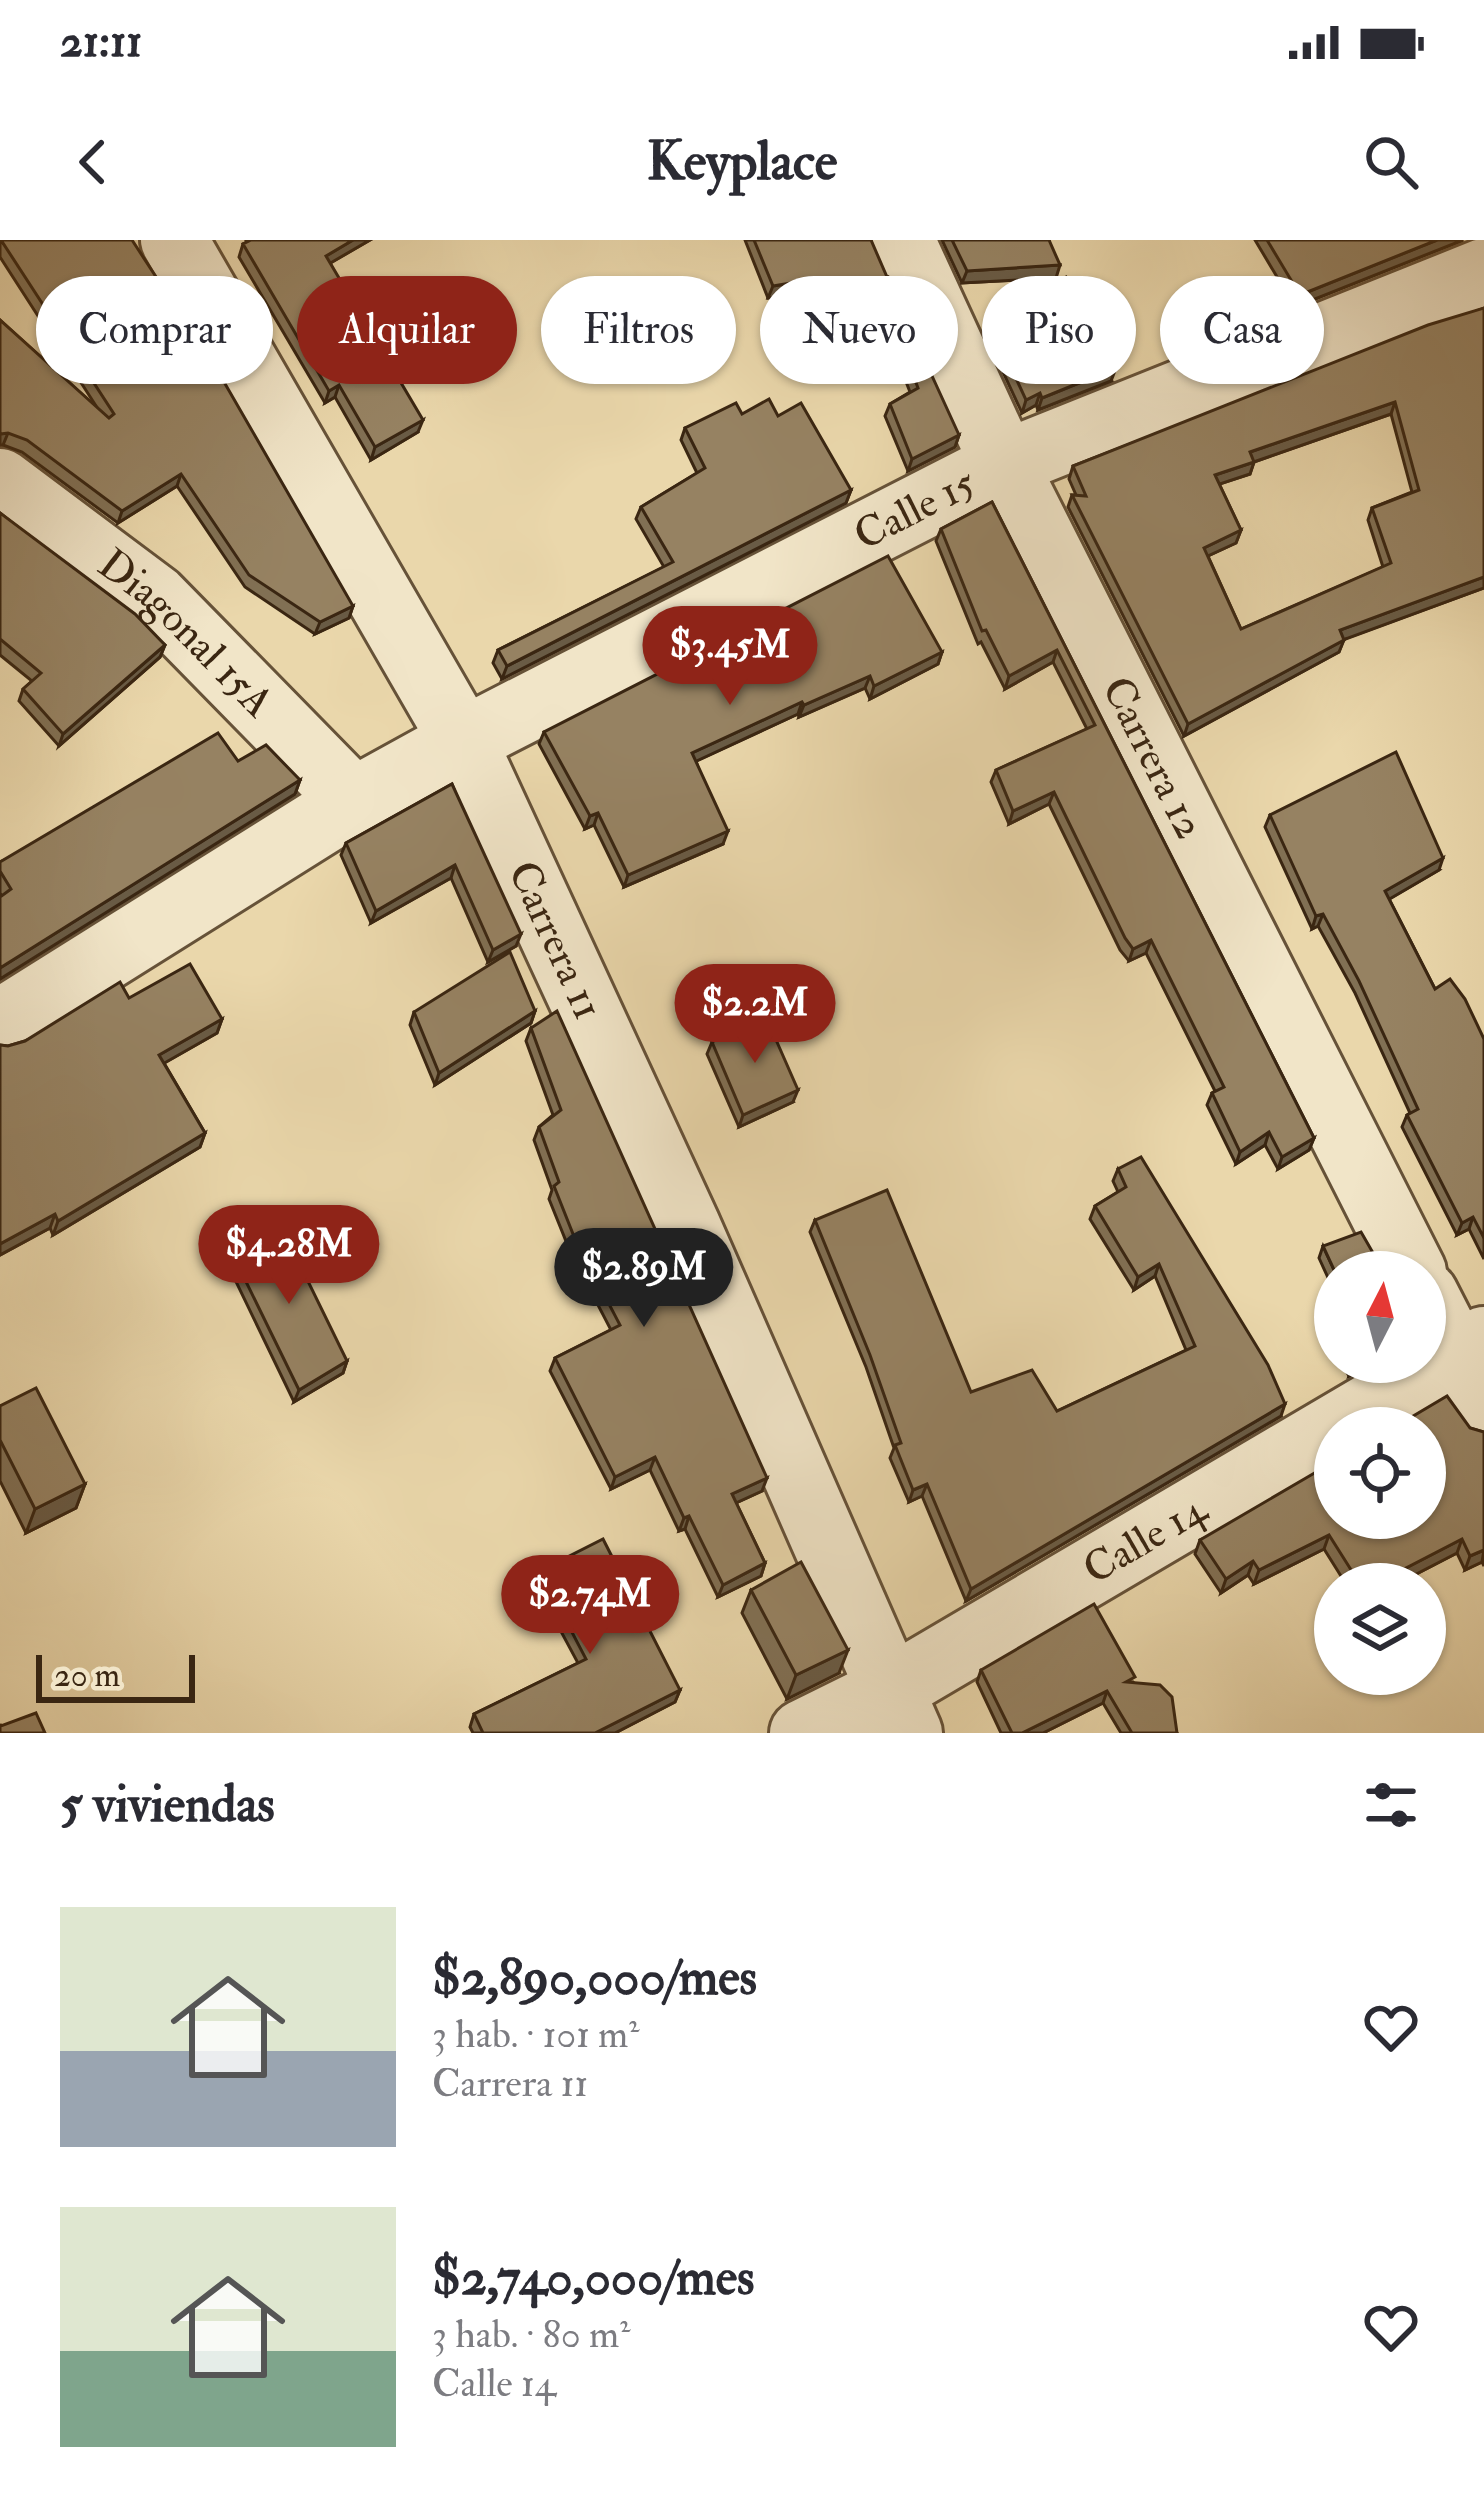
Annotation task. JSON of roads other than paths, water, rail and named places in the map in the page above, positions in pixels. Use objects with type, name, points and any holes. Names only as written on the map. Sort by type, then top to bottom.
[{"type":"street","name":"Carrera 11","points":[[174,240],[463,741],[687,1226],[898,1712]]},
{"type":"street","name":"Carrera 12","points":[[901,240],[1004,464],[1402,1251]]},
{"type":"street","name":"Calle 15","points":[[0,1023],[354,801],[1004,464],[1484,272]]},
{"type":"street","name":"Diagonal 15A","points":[[0,482],[154,598],[354,801]]},
{"type":"street","points":[[1446,1326],[1475,1369]]},
{"type":"street","name":"Calle 14","points":[[803,1733],[898,1712],[1475,1369]]}]
